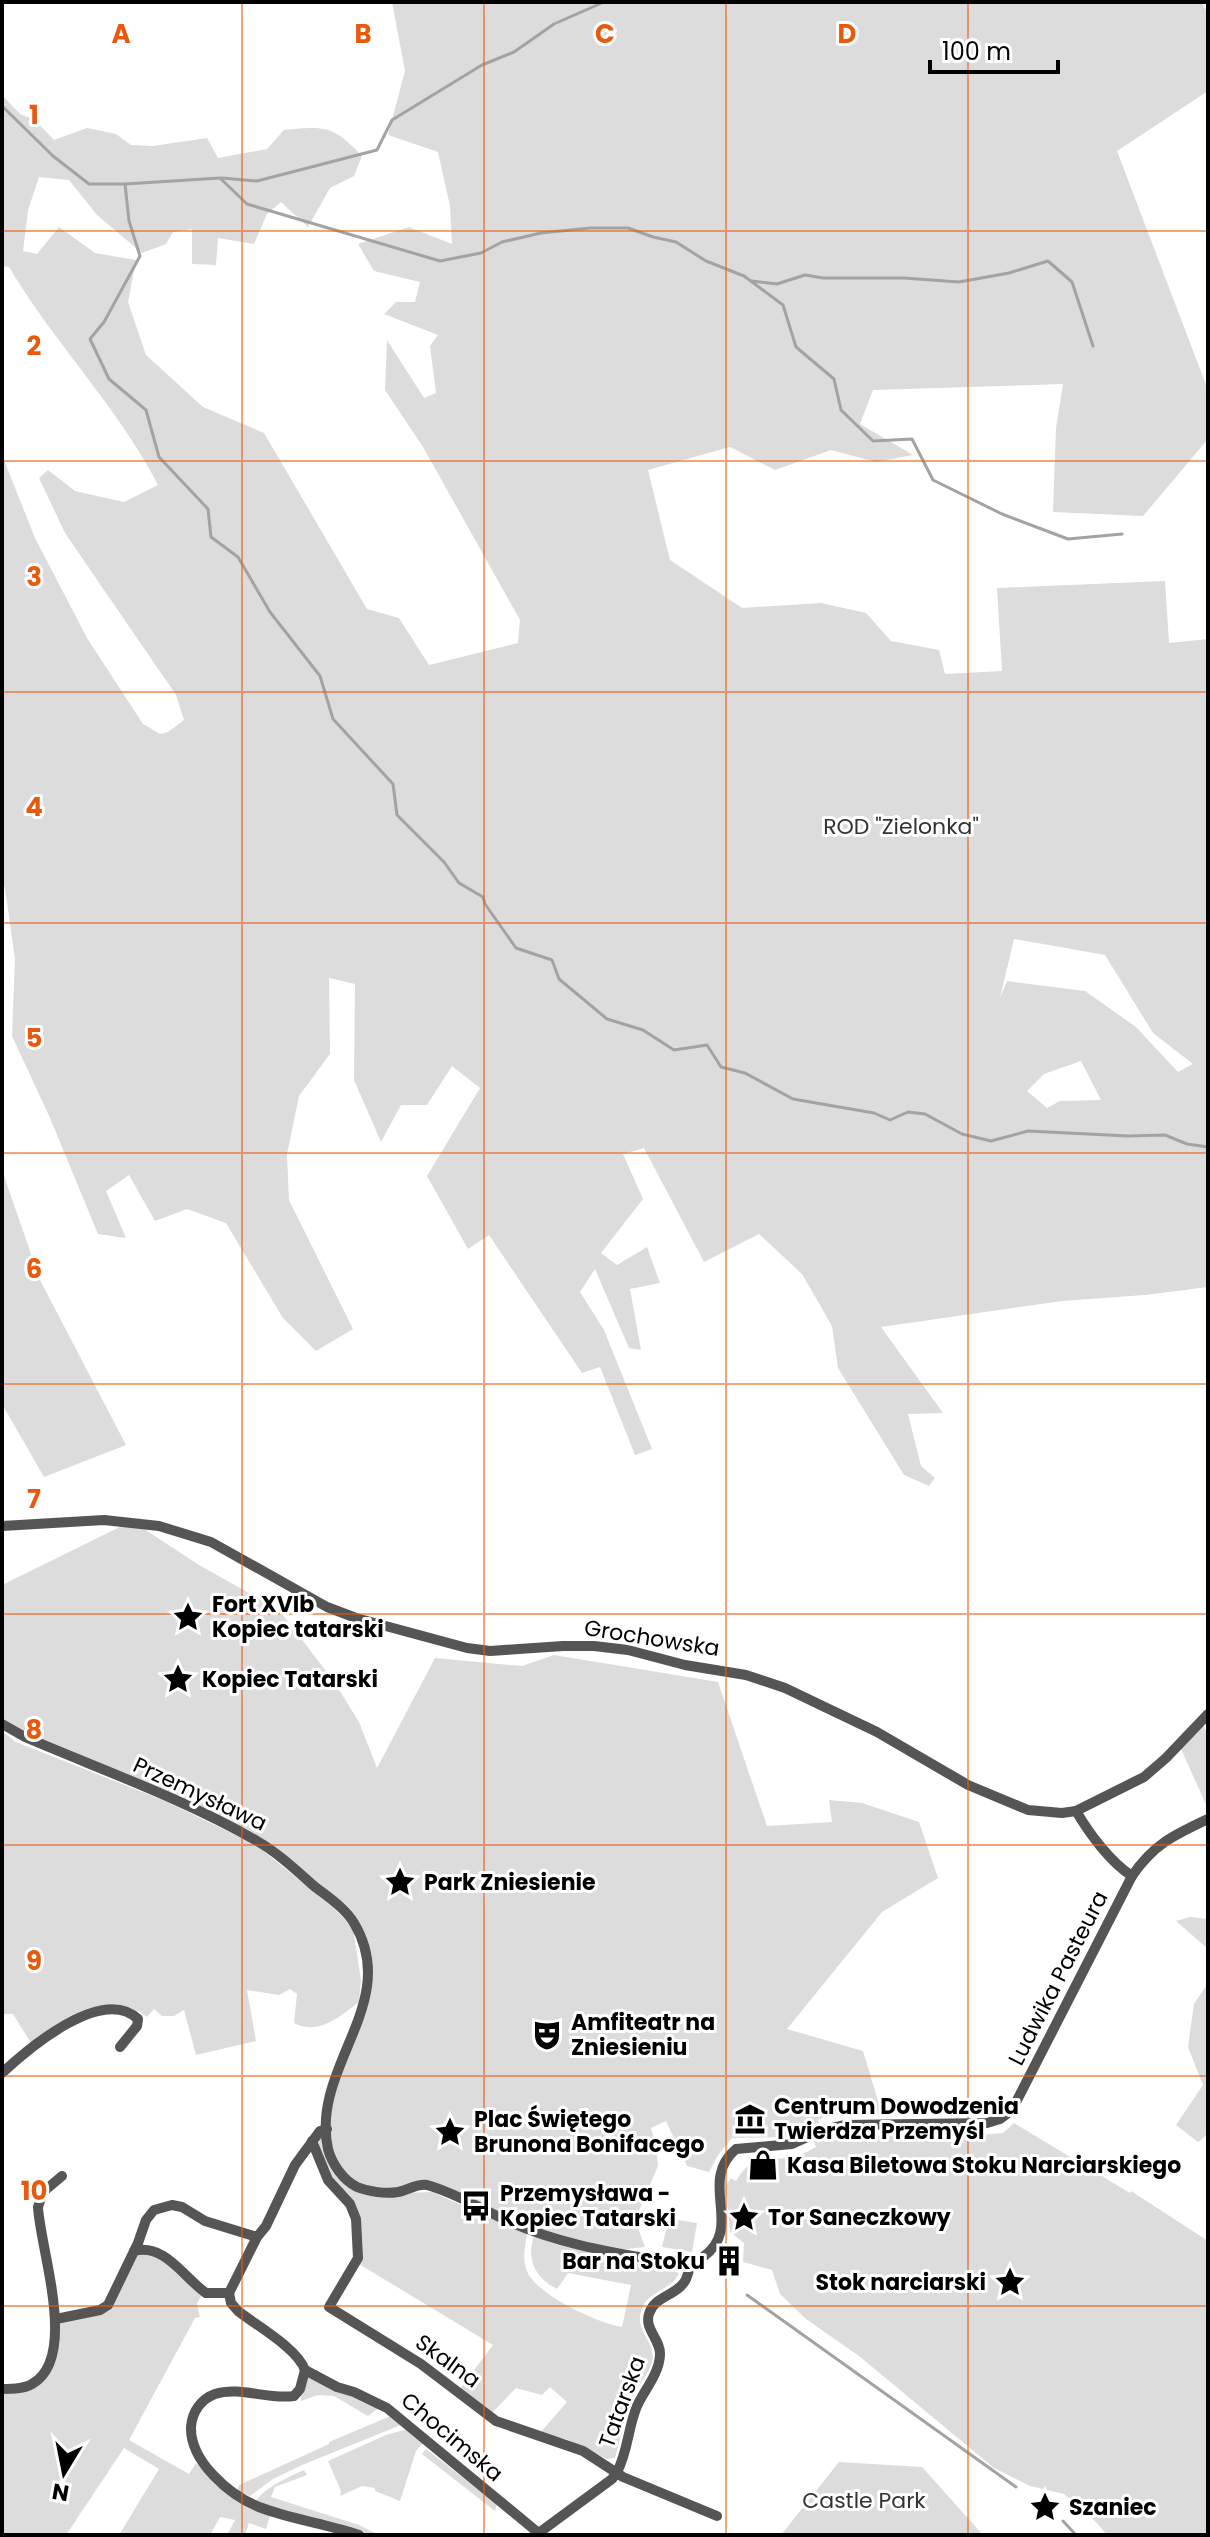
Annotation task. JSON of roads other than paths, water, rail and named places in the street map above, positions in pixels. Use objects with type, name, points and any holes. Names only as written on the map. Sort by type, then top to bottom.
[{"type":"street","name":"Grochowska","points":[[2,1526],[104,1520],[159,1526],[211,1542],[327,1607],[356,1618],[467,1648],[490,1651],[594,1646],[628,1650],[685,1665],[746,1675],[785,1688],[877,1732],[968,1785],[1028,1810],[1076,1811],[1144,1777],[1208,1714]]},
{"type":"street","name":"Przemysława","points":[[2,1724],[25,1737],[195,1810],[258,1842],[278,1855],[355,1924],[364,1948],[369,1980],[365,2007],[331,2087],[327,2129],[333,2162],[349,2181],[358,2188],[385,2193],[424,2184],[550,2238],[634,2256],[691,2263]]},
{"type":"street","points":[[1076,1811],[1113,1859],[1132,1876]]},
{"type":"street","name":"Ludwika Pasteura","points":[[691,2263],[700,2260],[719,2241],[722,2229],[719,2176],[736,2149],[792,2144],[834,2126],[987,2123],[1000,2119],[1012,2110],[1132,1876],[1165,1839],[1208,1819]]},
{"type":"street","points":[[2,2073],[55,2030],[77,2018],[105,2010],[133,2014],[138,2019],[137,2026],[120,2047]]},
{"type":"street","points":[[134,2251],[147,2250],[164,2257],[206,2293],[229,2293],[295,2165],[320,2131],[327,2129]]},
{"type":"street","name":"Skalna","points":[[312,2141],[328,2180],[350,2204],[356,2219],[358,2258],[329,2307],[421,2364],[496,2421],[583,2451],[623,2477],[717,2516]]},
{"type":"street","points":[[2,2389],[33,2384],[53,2356],[56,2319],[38,2207],[43,2192],[62,2176]]},
{"type":"street","points":[[56,2319],[100,2310],[108,2305],[154,2210],[172,2205],[182,2207],[205,2221],[257,2237]]},
{"type":"street","name":"Tatarska","points":[[538,2535],[617,2472],[637,2405],[652,2380],[659,2359],[659,2347],[649,2328],[649,2311],[657,2301],[678,2289],[685,2281],[691,2263]]},
{"type":"street","name":"Chocimska","points":[[229,2293],[231,2303],[238,2311],[290,2350],[302,2361],[305,2370],[387,2408],[538,2535]]},
{"type":"street","points":[[305,2370],[300,2389],[294,2396],[211,2395],[196,2408],[191,2432],[196,2453],[225,2484],[250,2502],[359,2535]]},
{"type":"waterway","points":[[222,178],[257,181],[377,150],[392,120],[482,65],[514,52],[554,24],[604,2]]},
{"type":"waterway","points":[[2,106],[53,156],[89,184],[125,184],[129,221],[140,256],[104,322],[90,339],[109,379],[146,410],[159,457],[208,509],[211,537],[238,557],[270,612],[320,676],[333,719],[393,784],[397,815],[444,862],[459,883],[483,897],[516,948],[552,960],[559,979],[607,1019],[643,1030],[674,1050],[707,1045],[721,1067],[745,1073],[793,1099],[874,1113],[890,1120],[908,1112],[925,1114],[962,1134],[991,1141],[1028,1131],[1165,1135],[1187,1144],[1208,1147]]},
{"type":"waterway","points":[[125,184],[220,178],[247,204],[440,261],[481,253],[502,242],[541,233],[590,228],[628,228],[676,242],[706,261],[744,276],[783,305],[796,347],[834,379],[841,410],[873,441],[912,439],[933,480],[1002,514],[1068,539],[1122,534]]},
{"type":"waterway","points":[[752,281],[777,284],[805,275],[959,282],[1009,273],[1048,261],[1072,282],[1093,346]]},
{"type":"waterway","points":[[747,2295],[1016,2487]]},
{"type":"waterway","points":[[1063,2521],[1076,2535]]},
{"type":"place","name":"Fort XVIb Kopiec tatarski","points":[[188,1617]]},
{"type":"place","name":"Kopiec Tatarski","points":[[178,1679]]},
{"type":"place","name":"Park Zniesienie","points":[[400,1882]]},
{"type":"place","name":"Amfiteatr na Zniesieniu","points":[[547,2035]]},
{"type":"place","name":"Centrum Dowodzenia Twierdza Przemyśl","points":[[750,2119]]},
{"type":"place","name":"Plac Świętego Brunona Bonifacego","points":[[450,2132]]},
{"type":"place","name":"Kasa Biletowa Stoku Narciarskiego","points":[[763,2165]]},
{"type":"place","name":"Przemysława - Kopiec Tatarski","points":[[476,2206]]},
{"type":"place","name":"Tor Saneczkowy","points":[[744,2217]]},
{"type":"place","name":"Bar na Stoku","points":[[729,2261]]},
{"type":"place","name":"Stok narciarski","points":[[1010,2282]]},
{"type":"place","name":"Szaniec","points":[[1045,2507]]},
{"type":"park label","name":"ROD \"Zielonka\"","points":[[901,826]]},
{"type":"park label","name":"Castle Park","points":[[864,2500]]}]
